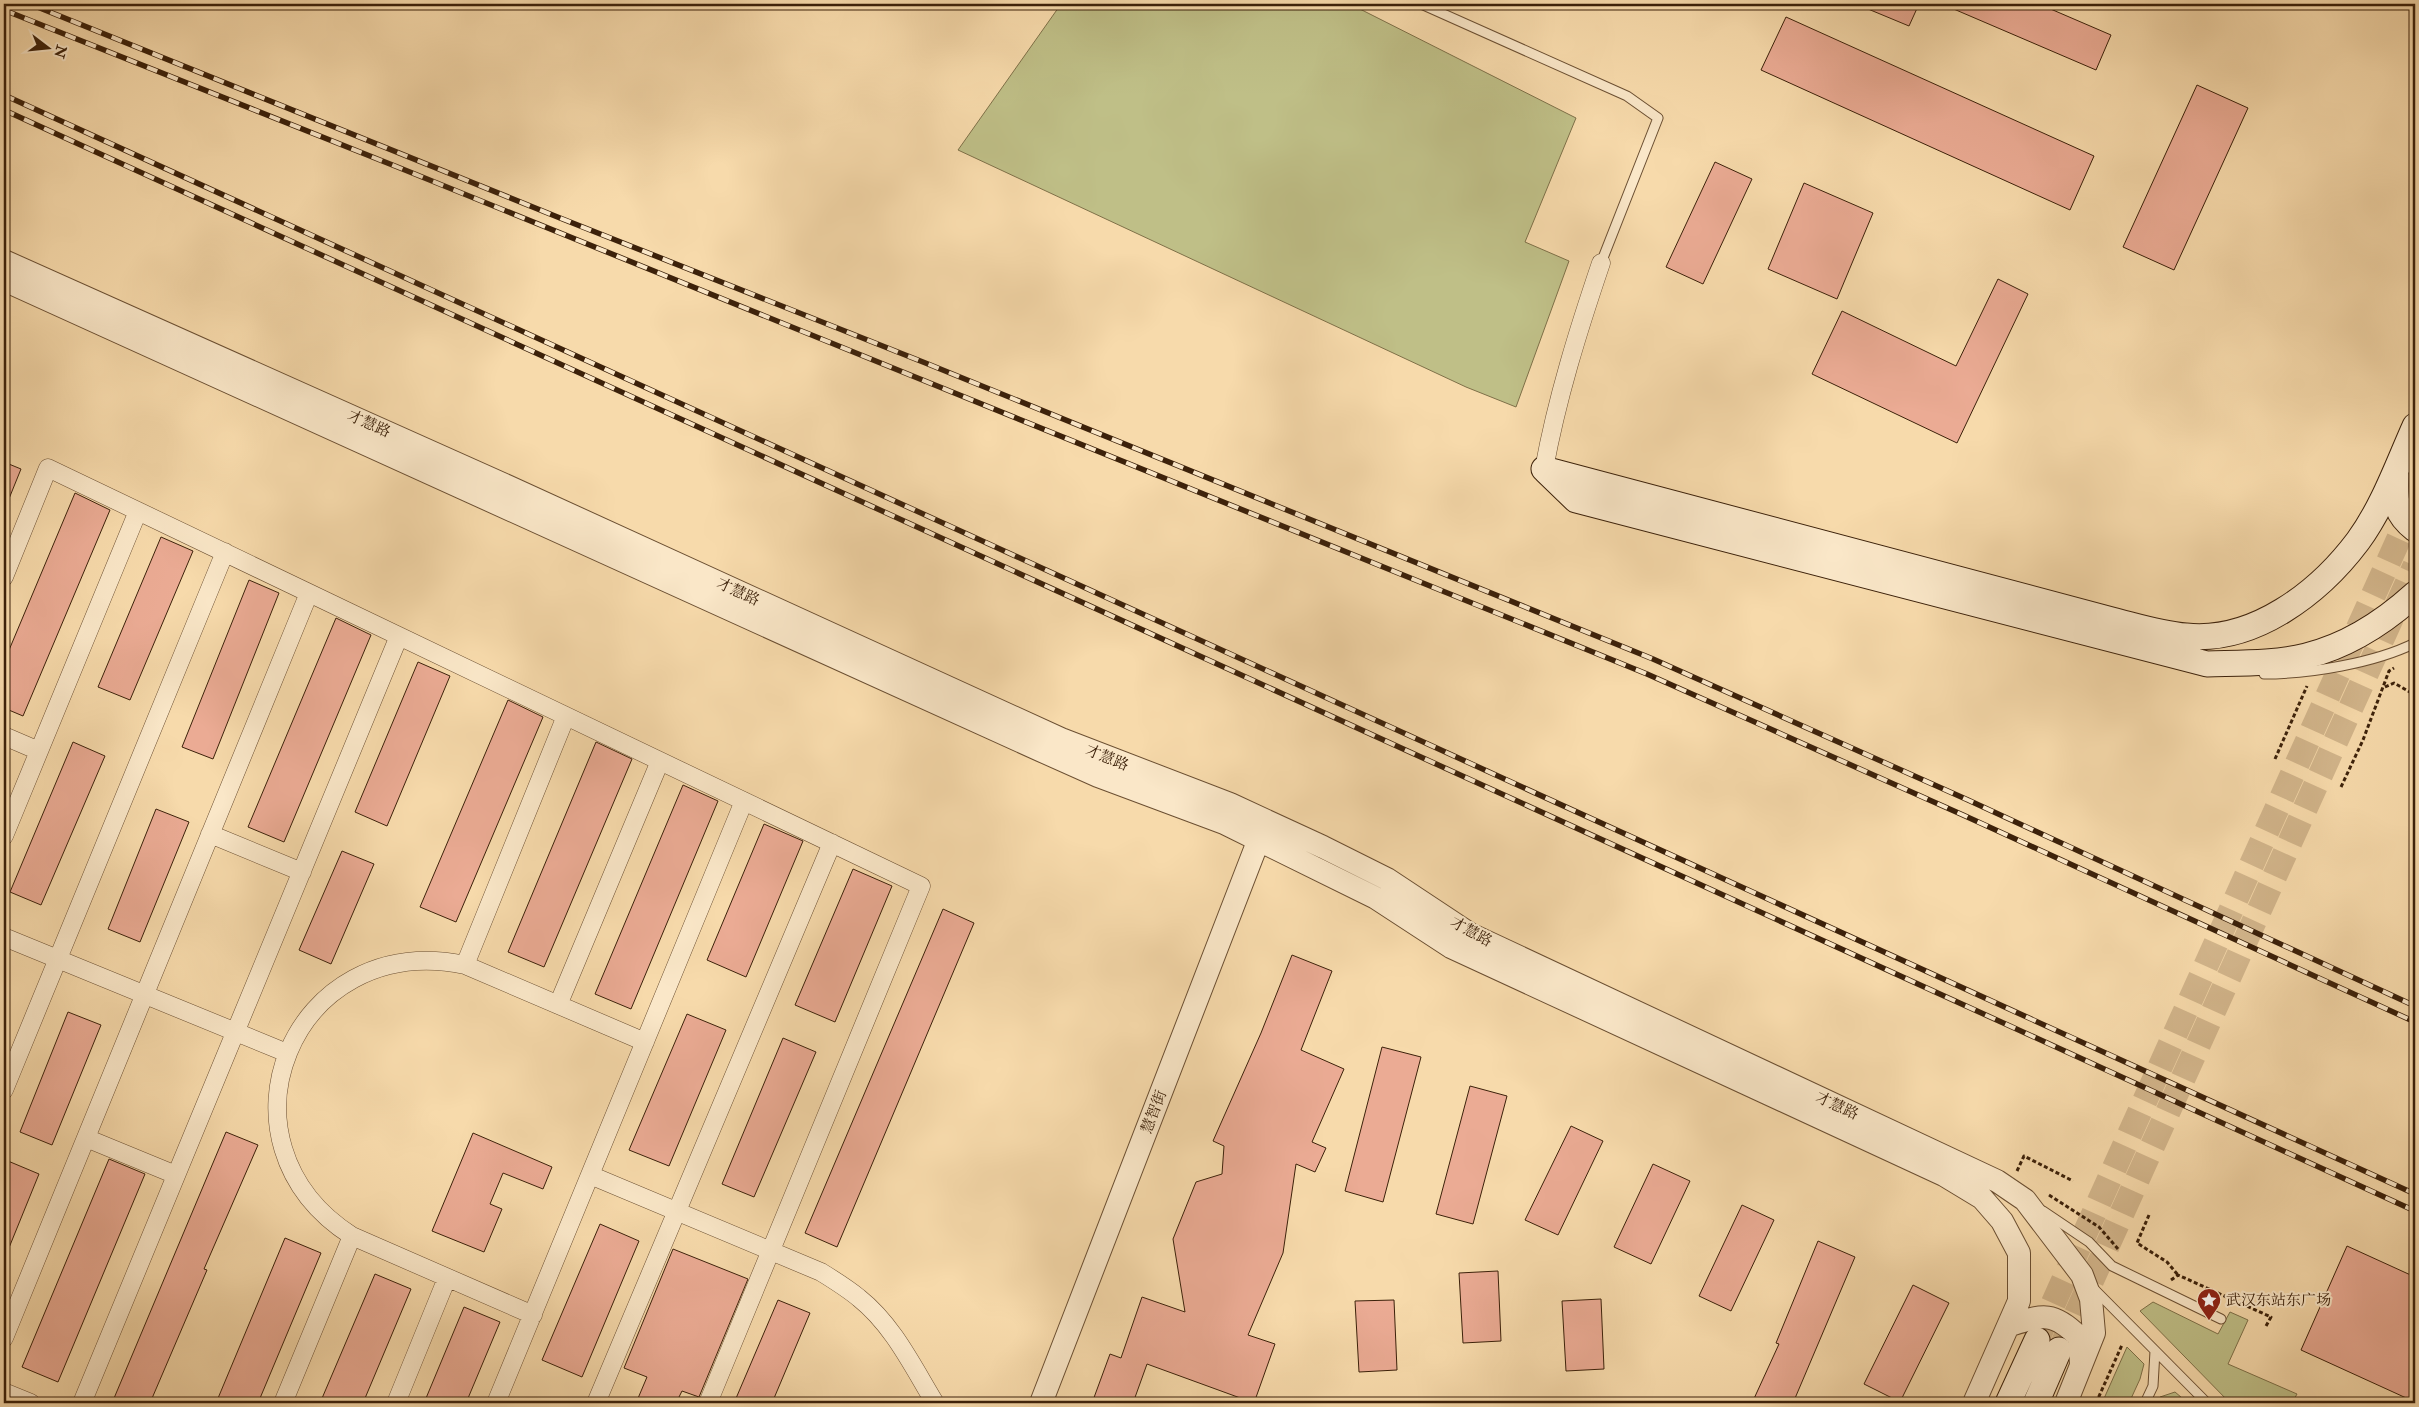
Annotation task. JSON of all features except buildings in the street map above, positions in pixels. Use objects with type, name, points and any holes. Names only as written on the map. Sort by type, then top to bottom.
[{"type":"main road","points":[[1544,469],[2112,620],[2186,636],[2229,632],[2254,625],[2284,610],[2310,591],[2358,540],[2381,502],[2415,426]]},
{"type":"main road","points":[[1544,469],[1576,500],[2207,664],[2306,656],[2356,636],[2378,624],[2415,594]]},
{"type":"main road","points":[[2396,470],[2396,504],[2403,519],[2415,529]]},
{"type":"main road","points":[[2008,1403],[2037,1340]]},
{"type":"main road","points":[[2036,1403],[2060,1350]]},
{"type":"street","name":"才慧路","points":[[4,261],[507,486],[1061,739],[1230,804],[1268,833],[1451,946],[1944,1175],[1982,1198],[2002,1221],[2019,1253],[2019,1301],[1974,1403]]},
{"type":"street","points":[[1544,469],[1553,418],[1572,348],[1601,263]]},
{"type":"street","name":"才慧路","points":[[4,280],[1098,776],[1224,823],[1268,833],[1388,879],[1470,934],[1997,1181],[2033,1195],[2082,1275],[2091,1299],[2094,1333],[2066,1403]]},
{"type":"street","points":[[4,577],[48,468],[921,886],[708,1403]]},
{"type":"street","points":[[4,836],[138,510]]},
{"type":"street","points":[[4,1090],[225,552]]},
{"type":"street","points":[[4,1338],[309,592]]},
{"type":"street","points":[[82,1403],[399,636]]},
{"type":"street","points":[[465,965],[566,716]]},
{"type":"street","points":[[4,736],[39,751]]},
{"type":"street","points":[[558,1005],[660,761]]},
{"type":"street","points":[[496,1403],[744,801]]},
{"type":"street","name":"慧智街","points":[[1041,1403],[1268,833]]},
{"type":"street","name":"慧智街","points":[[1055,1403],[1268,833]]},
{"type":"street","points":[[210,834],[302,872]]},
{"type":"street","points":[[596,1403],[832,843]]},
{"type":"street","points":[[4,937],[288,1053]]},
{"type":"street","points":[[533,1315],[352,1236],[332,1224],[314,1206],[295,1180],[284,1152],[279,1123],[278,1095],[281,1071],[296,1033],[311,1013],[334,991],[362,974],[420,961],[443,960],[465,965],[645,1042]]},
{"type":"street","points":[[86,1138],[176,1175]]},
{"type":"street","points":[[590,1175],[821,1272],[860,1298],[893,1336],[935,1403]]},
{"type":"street","points":[[283,1403],[352,1236]]},
{"type":"street","points":[[396,1403],[448,1278]]},
{"type":"street","points":[[2010,1325],[2038,1316],[2063,1321],[2079,1337],[2082,1367]]},
{"type":"street","points":[[4,1392],[31,1403]]},
{"type":"lane","points":[[1421,4],[1627,96],[1658,118],[1601,263]]},
{"type":"lane","points":[[2207,664],[2252,673],[2284,674],[2334,667],[2401,650],[2415,643]]},
{"type":"lane","points":[[2033,1195],[2088,1242],[2112,1266],[2221,1319]]},
{"type":"lane","points":[[2082,1275],[2206,1403]]},
{"type":"lane","points":[[2145,1403],[2153,1386],[2155,1351]]},
{"type":"path","points":[[2341,787],[2384,688],[2389,671]]},
{"type":"path","points":[[2384,688],[2394,683],[2415,696]]},
{"type":"path","points":[[2276,759],[2307,686]]},
{"type":"path","points":[[2016,1174],[2024,1156],[2074,1182]]},
{"type":"path","points":[[2033,1195],[2099,1227],[2121,1253]]},
{"type":"path","points":[[2149,1215],[2137,1243],[2167,1262],[2178,1275],[2271,1317],[2265,1328]]},
{"type":"path","points":[[2169,1282],[2178,1275]]},
{"type":"path","points":[[2096,1403],[2122,1345]]},
{"type":"green space","points":[[1061,4],[1350,4],[1576,118],[1525,242],[1569,261],[1516,407],[1466,387],[958,150]]},
{"type":"green space","points":[[2153,1302],[2218,1334],[2230,1312],[2248,1320],[2228,1364],[2297,1394],[2292,1403],[2230,1403],[2140,1311]]},
{"type":"green space","points":[[2127,1347],[2144,1364],[2140,1379],[2129,1403],[2102,1403]]},
{"type":"green space","points":[[2175,1392],[2188,1403],[2157,1403],[2160,1397]]},
{"type":"tunnel","points":[[2038,1337],[2415,503]]},
{"type":"tunnel","points":[[2061,1348],[2415,566]]},
{"type":"railway","points":[[30,4],[928,364],[1653,659],[1968,800],[2415,1006]]},
{"type":"railway","points":[[4,10],[400,168],[1647,674],[1963,815],[2415,1022]]},
{"type":"railway","points":[[4,95],[2415,1194]]},
{"type":"railway","points":[[4,110],[2415,1211]]},
{"type":"place","name":"武汉东站东广场","points":[[2209,1321]]}]
